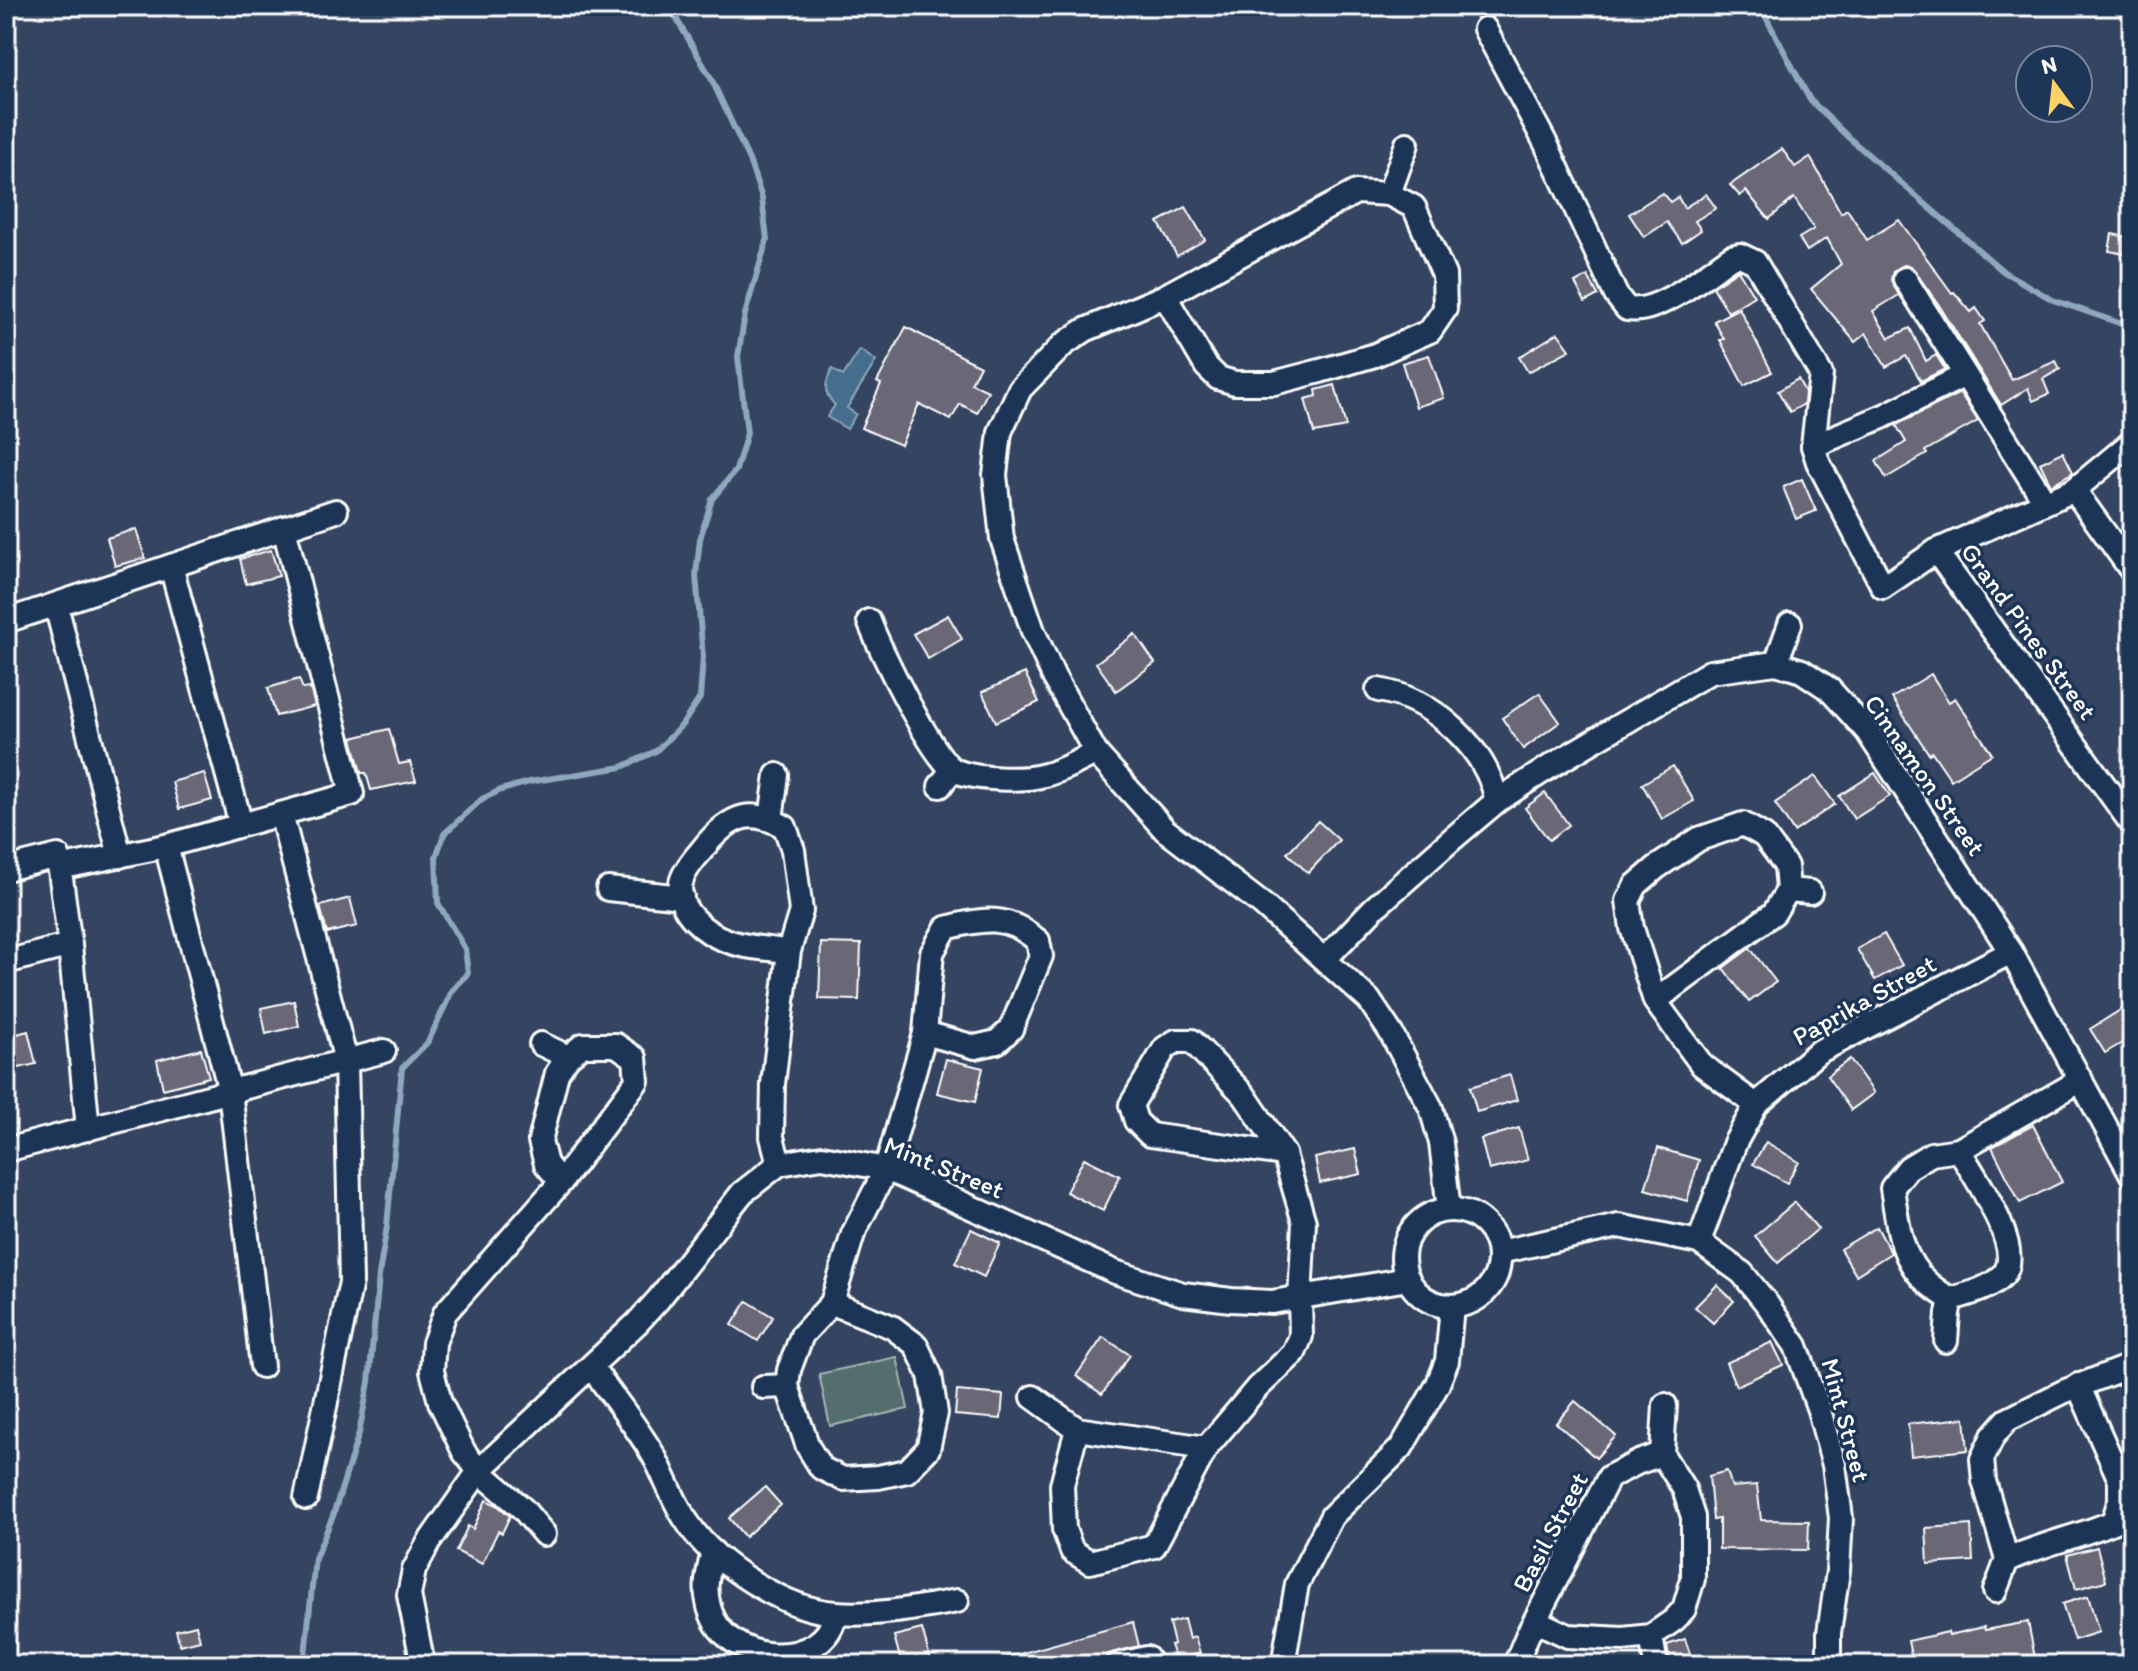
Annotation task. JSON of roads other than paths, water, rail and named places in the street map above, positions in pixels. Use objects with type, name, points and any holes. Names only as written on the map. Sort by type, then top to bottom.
[{"type":"street","points":[[1485,29],[1546,144],[1616,295],[1627,309],[1634,311],[1670,299],[1731,257],[1740,255],[1755,262],[1821,374],[1813,446],[1818,462],[1883,587],[1936,551],[2074,490],[2132,442]]},
{"type":"street","points":[[1389,194],[1407,144]]},
{"type":"street","points":[[1165,296],[1206,366],[1218,378],[1235,383],[1274,383],[1375,355],[1430,331],[1445,309],[1444,275],[1414,207],[1389,194],[1356,192],[1165,296],[1085,330],[1064,344],[1020,389],[1000,432],[995,475],[1002,539],[1033,631],[1054,677],[1096,753],[1165,830],[1263,905],[1369,1000],[1391,1033],[1431,1108],[1441,1143],[1449,1210]]},
{"type":"street","points":[[1905,279],[2045,502]]},
{"type":"street","points":[[1813,446],[1884,416],[1965,375]]},
{"type":"street","points":[[2074,490],[2132,571]]},
{"type":"street","points":[[6,621],[336,511]]},
{"type":"street","points":[[59,868],[166,846],[352,794],[284,528]]},
{"type":"street","name":"Grand Pines Street","points":[[1936,551],[2132,824]]},
{"type":"street","points":[[171,566],[241,825]]},
{"type":"street","points":[[56,605],[120,856]]},
{"type":"street","points":[[869,621],[900,689],[941,757],[946,778],[979,776],[1021,779],[1047,775],[1096,753]]},
{"type":"street","points":[[1325,959],[1373,909],[1497,801],[1710,672],[1776,663],[1790,624]]},
{"type":"street","name":"Cinnamon Street","points":[[1776,663],[1802,671],[1829,689],[1867,731],[2011,952],[2132,1175]]},
{"type":"street","points":[[1378,690],[1411,699],[1465,740],[1492,779],[1497,801]]},
{"type":"street","points":[[771,819],[777,775]]},
{"type":"street","points":[[281,814],[346,1061],[351,1282],[306,1498]]},
{"type":"street","points":[[779,1164],[772,1137],[773,1084],[789,951],[801,911],[793,850],[785,827],[771,819],[744,817],[715,833],[693,860],[681,882],[682,897],[692,919],[715,935],[728,941],[789,951]]},
{"type":"street","points":[[1655,1001],[1799,891],[1786,866],[1764,836],[1743,824],[1699,839],[1636,885],[1628,901],[1632,928],[1655,1001],[1702,1065],[1756,1105]]},
{"type":"street","points":[[166,846],[230,1091],[262,1366]]},
{"type":"street","points":[[6,869],[58,856],[88,1129]]},
{"type":"street","points":[[608,889],[682,897]]},
{"type":"street","points":[[832,1303],[892,1327],[916,1345],[930,1375],[936,1413],[928,1449],[907,1471],[843,1479],[821,1468],[808,1447],[787,1386],[789,1370],[802,1335],[832,1303],[853,1234],[886,1169],[925,1033],[932,953],[946,928],[978,919],[1021,925],[1047,938],[1011,1029],[997,1042],[975,1047],[925,1033]]},
{"type":"street","points":[[6,962],[70,945]]},
{"type":"street","name":"Paprika Street","points":[[1699,1242],[1725,1168],[1756,1105],[1818,1052],[2011,952]]},
{"type":"street","points":[[1077,1429],[1062,1485],[1064,1529],[1072,1551],[1090,1562],[1154,1546],[1206,1448],[1257,1388],[1294,1353],[1301,1336],[1304,1222],[1284,1154],[1244,1095],[1192,1041],[1176,1034],[1131,1105],[1136,1121],[1150,1135],[1284,1154]]},
{"type":"street","points":[[541,1044],[568,1057]]},
{"type":"street","points":[[544,1534],[523,1509],[479,1471],[464,1452],[440,1402],[432,1371],[434,1343],[445,1313],[561,1182],[637,1081],[635,1058],[616,1045],[583,1045],[568,1057],[557,1073],[540,1141],[546,1164],[561,1182]]},
{"type":"street","points":[[6,1150],[384,1051]]},
{"type":"street","points":[[1959,1150],[2000,1225],[2010,1260],[2004,1275],[1986,1286],[1951,1299],[1917,1274],[1902,1249],[1892,1188],[1908,1168],[1931,1154],[1959,1150],[2081,1080]]},
{"type":"street","name":"Mint Street","points":[[423,1665],[409,1595],[414,1570],[429,1542],[479,1471],[592,1367],[658,1300],[742,1193],[779,1164],[822,1157],[886,1169],[1115,1272],[1183,1294],[1272,1302],[1408,1279]]},
{"type":"street","points":[[1449,1210],[1477,1217],[1495,1238],[1499,1252],[1495,1279],[1488,1290],[1477,1299],[1452,1306],[1438,1305],[1415,1291],[1403,1264],[1404,1249],[1410,1234],[1420,1222],[1433,1214],[1449,1210]]},
{"type":"street","name":"Mint Street","points":[[1499,1252],[1619,1226],[1699,1242],[1742,1273],[1767,1304],[1796,1346],[1819,1410],[1834,1465],[1841,1518],[1838,1571],[1829,1633],[1829,1665]]},
{"type":"street","points":[[1946,1341],[1951,1299]]},
{"type":"street","points":[[1283,1665],[1297,1584],[1332,1516],[1401,1448],[1437,1386],[1447,1361],[1452,1306]]},
{"type":"street","points":[[1995,1591],[2007,1560],[1984,1481],[1982,1459],[1993,1436],[2007,1420],[2078,1385],[2132,1365]]},
{"type":"street","points":[[592,1367],[653,1455],[688,1524],[713,1552],[764,1590],[814,1609],[835,1613],[916,1609],[957,1601]]},
{"type":"street","points":[[2007,1560],[2038,1546],[2113,1522],[2120,1500],[2120,1480],[2078,1385]]},
{"type":"street","points":[[763,1387],[787,1386]]},
{"type":"street","points":[[1033,1397],[1077,1429],[1206,1448]]},
{"type":"street","points":[[1656,1665],[1651,1636],[1684,1609],[1693,1579],[1693,1517],[1684,1489],[1662,1454],[1665,1405]]},
{"type":"street","name":"Basil Street","points":[[1515,1665],[1609,1477],[1662,1454]]},
{"type":"street","points":[[713,1552],[706,1581],[708,1604],[737,1656],[752,1653],[774,1657],[798,1653],[818,1643],[834,1626],[835,1613]]},
{"type":"street","name":"Basil Street","points":[[1536,1621],[1568,1636],[1623,1639],[1651,1636]]},
{"type":"street","points":[[1117,1665],[1147,1658],[1151,1665]]},
{"type":"water","points":[[860,350],[876,361],[847,408],[856,414],[847,429],[827,417],[835,405],[826,392],[826,383],[832,369],[843,376]]},
{"type":"waterway","points":[[304,1665],[315,1558],[333,1516],[359,1433],[369,1382],[402,1068],[428,1042],[452,991],[468,973],[465,949],[438,903],[436,857],[444,834],[482,799],[501,790],[529,782],[622,767],[656,751],[682,725],[700,698],[703,657],[696,575],[700,539],[712,499],[736,470],[747,433],[738,357],[745,314],[767,240],[762,198],[749,160],[711,78],[669,6]]},
{"type":"waterway","points":[[1760,6],[1810,100],[1849,138],[2004,272],[2053,300],[2119,323],[2132,323]]}]
